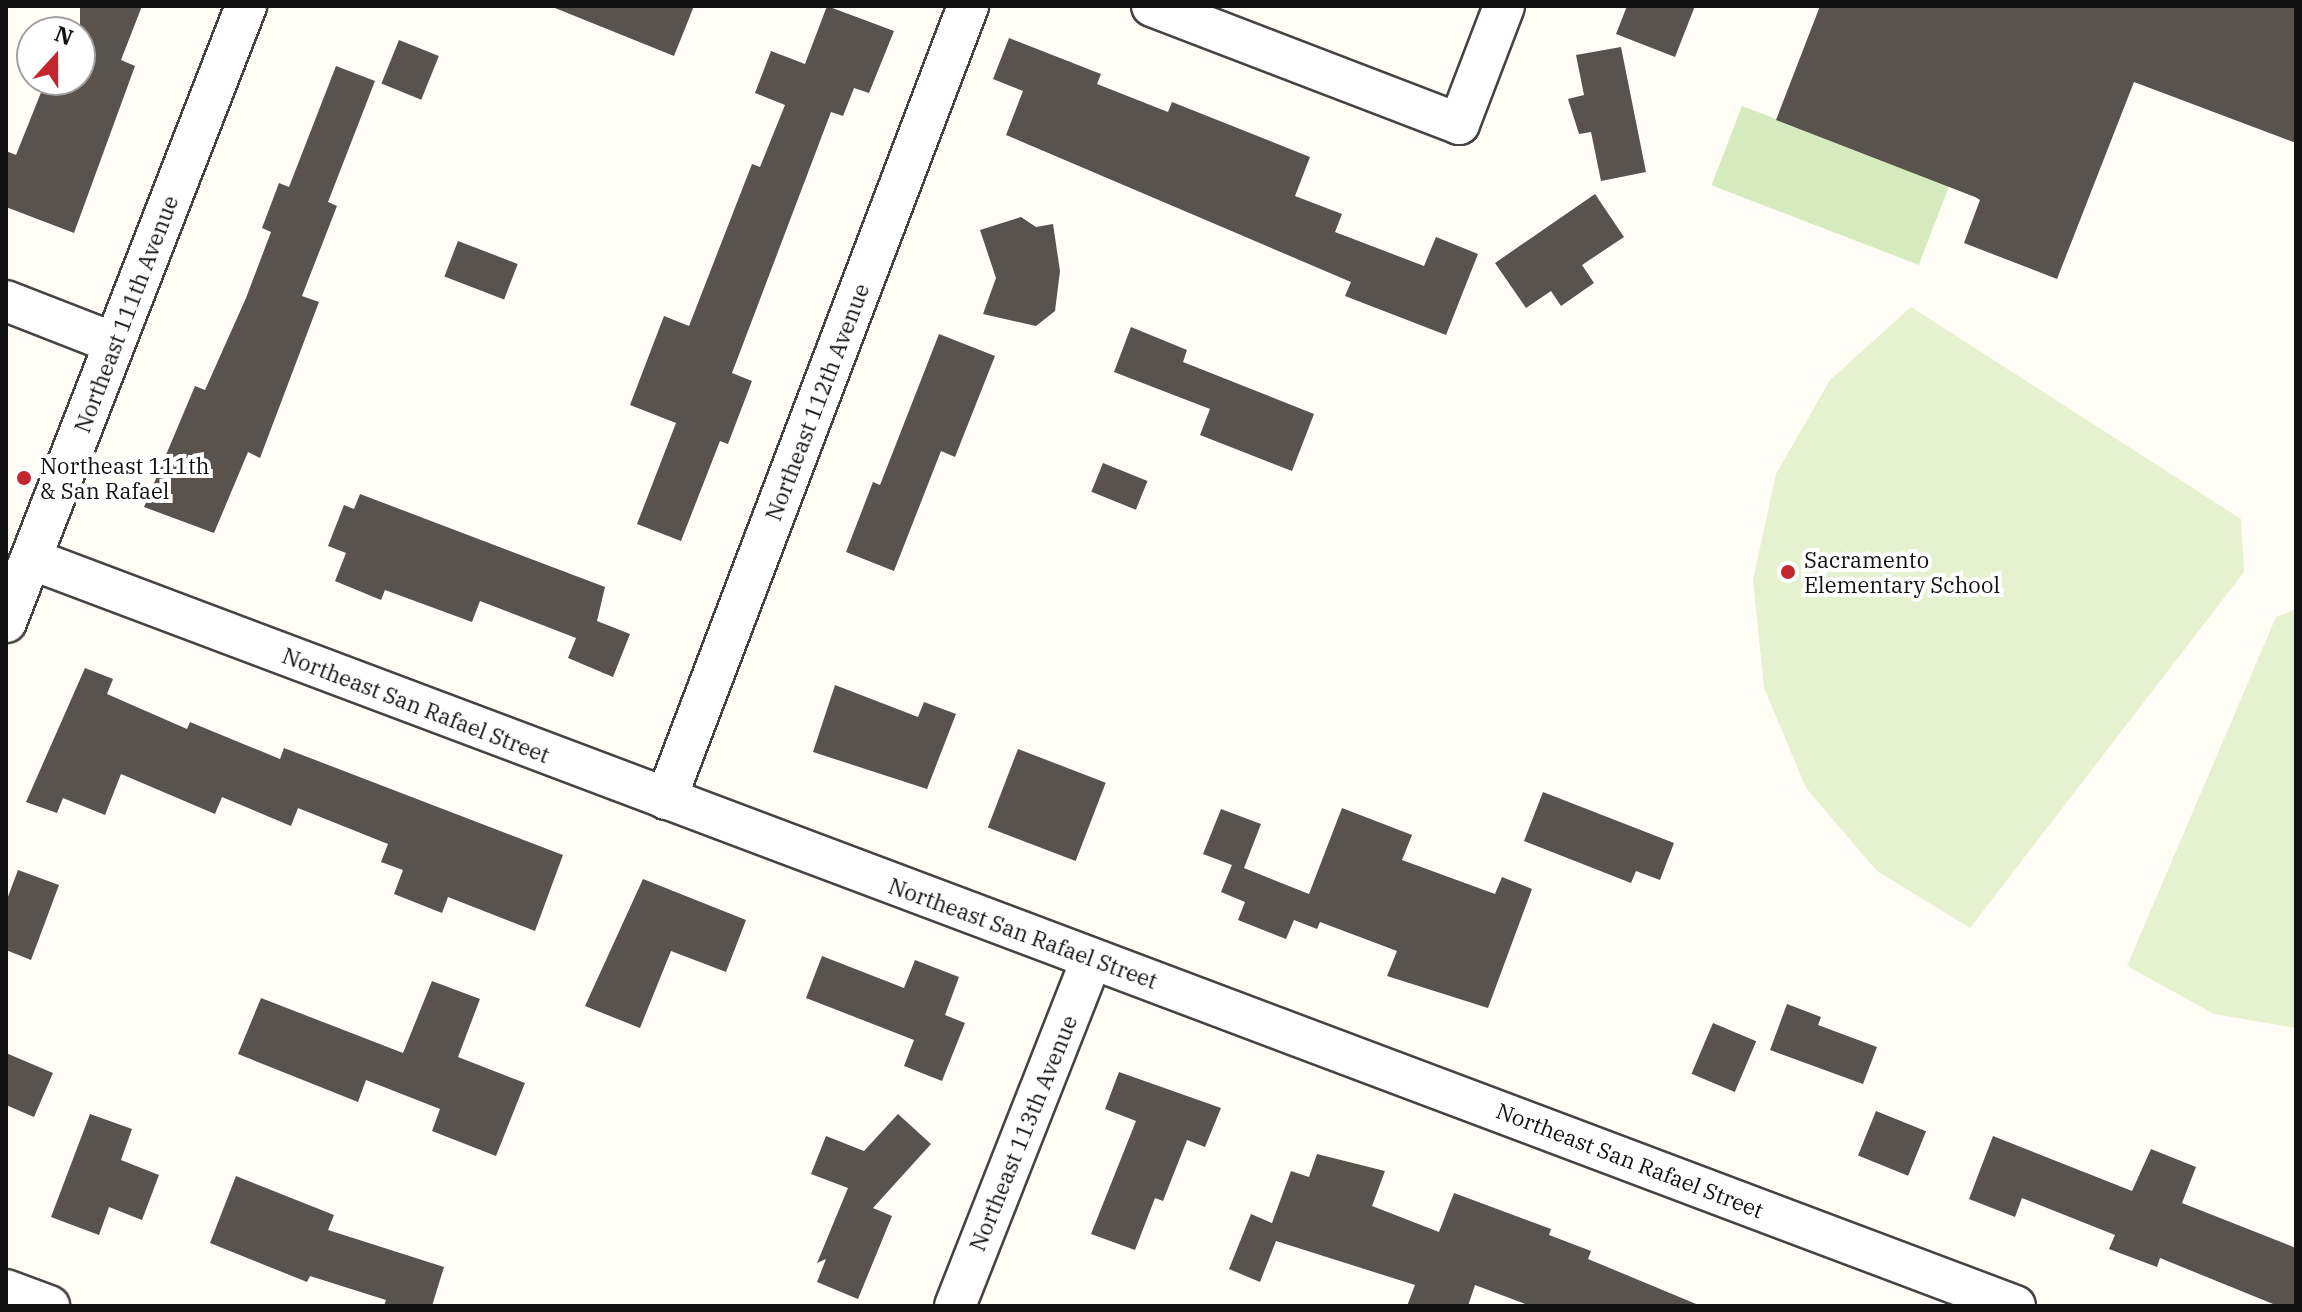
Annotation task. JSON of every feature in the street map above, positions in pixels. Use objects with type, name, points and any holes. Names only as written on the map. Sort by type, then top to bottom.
[{"type":"street","name":"Northeast 111th Avenue","points":[[6,622],[246,6]]},
{"type":"street","name":"Northeast 112th Avenue","points":[[666,799],[968,6]]},
{"type":"street","points":[[1152,6],[1459,124],[1504,6]]},
{"type":"street","points":[[6,301],[114,343]]},
{"type":"street","name":"Northeast San Rafael Street","points":[[31,559],[2015,1306]]},
{"type":"street","name":"Northeast 113th Avenue","points":[[955,1306],[1092,959]]},
{"type":"street","points":[[6,1290],[49,1306]]},
{"type":"green space","points":[[1742,106],[1949,186],[1919,265],[1712,185]]},
{"type":"green space","points":[[1911,307],[2241,519],[2244,572],[1970,928],[1877,871],[1806,788],[1764,688],[1753,580],[1776,474],[1830,380]]},
{"type":"green space","points":[[2296,609],[2296,1028],[2214,1014],[2127,966],[2276,617]]},
{"type":"building","points":[[80,6],[142,6],[121,60],[135,66],[74,233],[6,207],[6,151],[16,155],[40,96],[96,96],[96,16],[80,16]]},
{"type":"building","points":[[550,6],[694,6],[674,56]]},
{"type":"building","points":[[827,6],[894,31],[869,93],[854,88],[843,116],[831,112],[732,373],[752,381],[728,444],[720,441],[681,541],[637,524],[676,423],[630,405],[664,316],[689,326],[752,164],[760,167],[785,105],[755,93],[771,51],[805,64]]},
{"type":"building","points":[[1627,6],[1695,6],[1675,57],[1616,34]]},
{"type":"building","points":[[1820,6],[2296,6],[2296,143],[2134,82],[2057,279],[1964,243],[1980,200],[1975,197],[1776,120]]},
{"type":"building","points":[[1009,38],[1101,74],[1097,84],[1168,112],[1172,102],[1310,157],[1295,196],[1342,214],[1335,232],[1424,266],[1436,237],[1478,254],[1446,335],[1345,296],[1351,282],[1006,135],[1023,91],[993,79]]},
{"type":"building","points":[[399,40],[439,56],[421,100],[381,84]]},
{"type":"building","points":[[1621,47],[1646,172],[1601,181],[1591,132],[1579,134],[1568,99],[1584,95],[1576,55]]},
{"type":"building","points":[[336,66],[375,81],[328,202],[337,206],[302,296],[319,302],[260,458],[248,452],[214,533],[144,507],[195,386],[205,390],[246,298],[271,232],[262,228],[279,183],[289,187]]},
{"type":"building","points":[[1595,194],[1624,237],[1582,265],[1594,283],[1561,306],[1551,291],[1526,308],[1495,263]]},
{"type":"building","points":[[1021,217],[1036,227],[1053,224],[1060,271],[1055,311],[1036,326],[983,314],[996,278],[980,230]]},
{"type":"building","points":[[458,241],[518,264],[504,299],[444,276]]},
{"type":"building","points":[[1131,327],[1187,350],[1183,362],[1314,414],[1292,471],[1200,435],[1210,409],[1114,372]]},
{"type":"building","points":[[939,334],[995,356],[955,457],[941,451],[894,571],[846,552],[873,482],[880,485]]},
{"type":"building","points":[[1103,463],[1148,481],[1136,510],[1091,492]]},
{"type":"building","points":[[360,494],[605,587],[597,621],[630,634],[613,677],[568,658],[576,638],[480,601],[472,622],[385,590],[381,600],[335,581],[346,553],[328,546],[344,505],[354,509]]},
{"type":"building","points":[[85,668],[113,679],[107,694],[187,729],[190,722],[280,759],[284,748],[563,855],[535,931],[448,897],[442,913],[394,894],[403,870],[381,862],[388,844],[298,808],[291,826],[222,797],[215,814],[121,774],[105,815],[63,798],[57,813],[26,802]]},
{"type":"building","points":[[835,685],[918,717],[924,702],[956,714],[927,789],[813,752]]},
{"type":"building","points":[[1018,749],[1106,783],[1076,861],[988,827]]},
{"type":"building","points":[[1543,792],[1674,843],[1660,880],[1636,871],[1631,883],[1524,841]]},
{"type":"building","points":[[1342,808],[1412,835],[1402,860],[1495,894],[1502,877],[1532,889],[1488,1008],[1387,976],[1397,951],[1320,922],[1317,929],[1294,920],[1286,939],[1238,920],[1245,902],[1221,892],[1232,865],[1203,854],[1221,809],[1261,824],[1244,868],[1309,894]]},
{"type":"building","points":[[18,870],[59,885],[31,960],[6,950],[6,902]]},
{"type":"building","points":[[643,879],[746,920],[726,972],[671,951],[640,1028],[585,1006]]},
{"type":"building","points":[[822,956],[904,988],[915,960],[959,977],[945,1015],[965,1023],[942,1081],[904,1066],[914,1040],[806,998]]},
{"type":"building","points":[[432,981],[480,999],[458,1057],[525,1083],[496,1156],[432,1131],[440,1109],[366,1080],[358,1102],[238,1054],[261,998],[403,1053]]},
{"type":"building","points":[[1787,1004],[1821,1017],[1818,1025],[1877,1047],[1863,1084],[1770,1050]]},
{"type":"building","points":[[1713,1023],[1756,1041],[1735,1092],[1692,1074]]},
{"type":"building","points":[[6,1053],[53,1073],[34,1117],[6,1105]]},
{"type":"building","points":[[1119,1072],[1221,1108],[1205,1147],[1187,1140],[1163,1201],[1155,1198],[1135,1250],[1091,1234],[1136,1121],[1105,1109]]},
{"type":"building","points":[[1876,1111],[1926,1131],[1908,1176],[1858,1156]]},
{"type":"building","points":[[90,1114],[132,1129],[121,1160],[159,1175],[142,1220],[109,1207],[99,1235],[51,1217]]},
{"type":"building","points":[[898,1114],[931,1144],[873,1208],[892,1216],[858,1299],[817,1282],[826,1259],[817,1263],[848,1188],[811,1174],[826,1136],[864,1151]]},
{"type":"building","points":[[1993,1136],[2132,1191],[2151,1149],[2196,1167],[2182,1203],[2296,1248],[2296,1306],[2278,1306],[2160,1258],[2157,1267],[2109,1249],[2115,1235],[2022,1198],[2015,1217],[1969,1199]]},
{"type":"building","points":[[1317,1154],[1385,1171],[1372,1206],[1439,1232],[1454,1193],[1551,1229],[1549,1235],[1591,1251],[1588,1259],[1701,1306],[1531,1306],[1475,1285],[1468,1306],[1407,1306],[1415,1285],[1276,1241],[1260,1282],[1229,1269],[1251,1214],[1272,1223],[1291,1171],[1309,1177]]},
{"type":"building","points":[[236,1176],[334,1215],[328,1230],[444,1267],[432,1306],[384,1306],[386,1300],[310,1276],[307,1282],[210,1243]]},
{"type":"place","name":"Northeast 111th & San Rafael","points":[[24,478]]},
{"type":"place","name":"Sacramento Elementary School","points":[[1788,572]]}]
